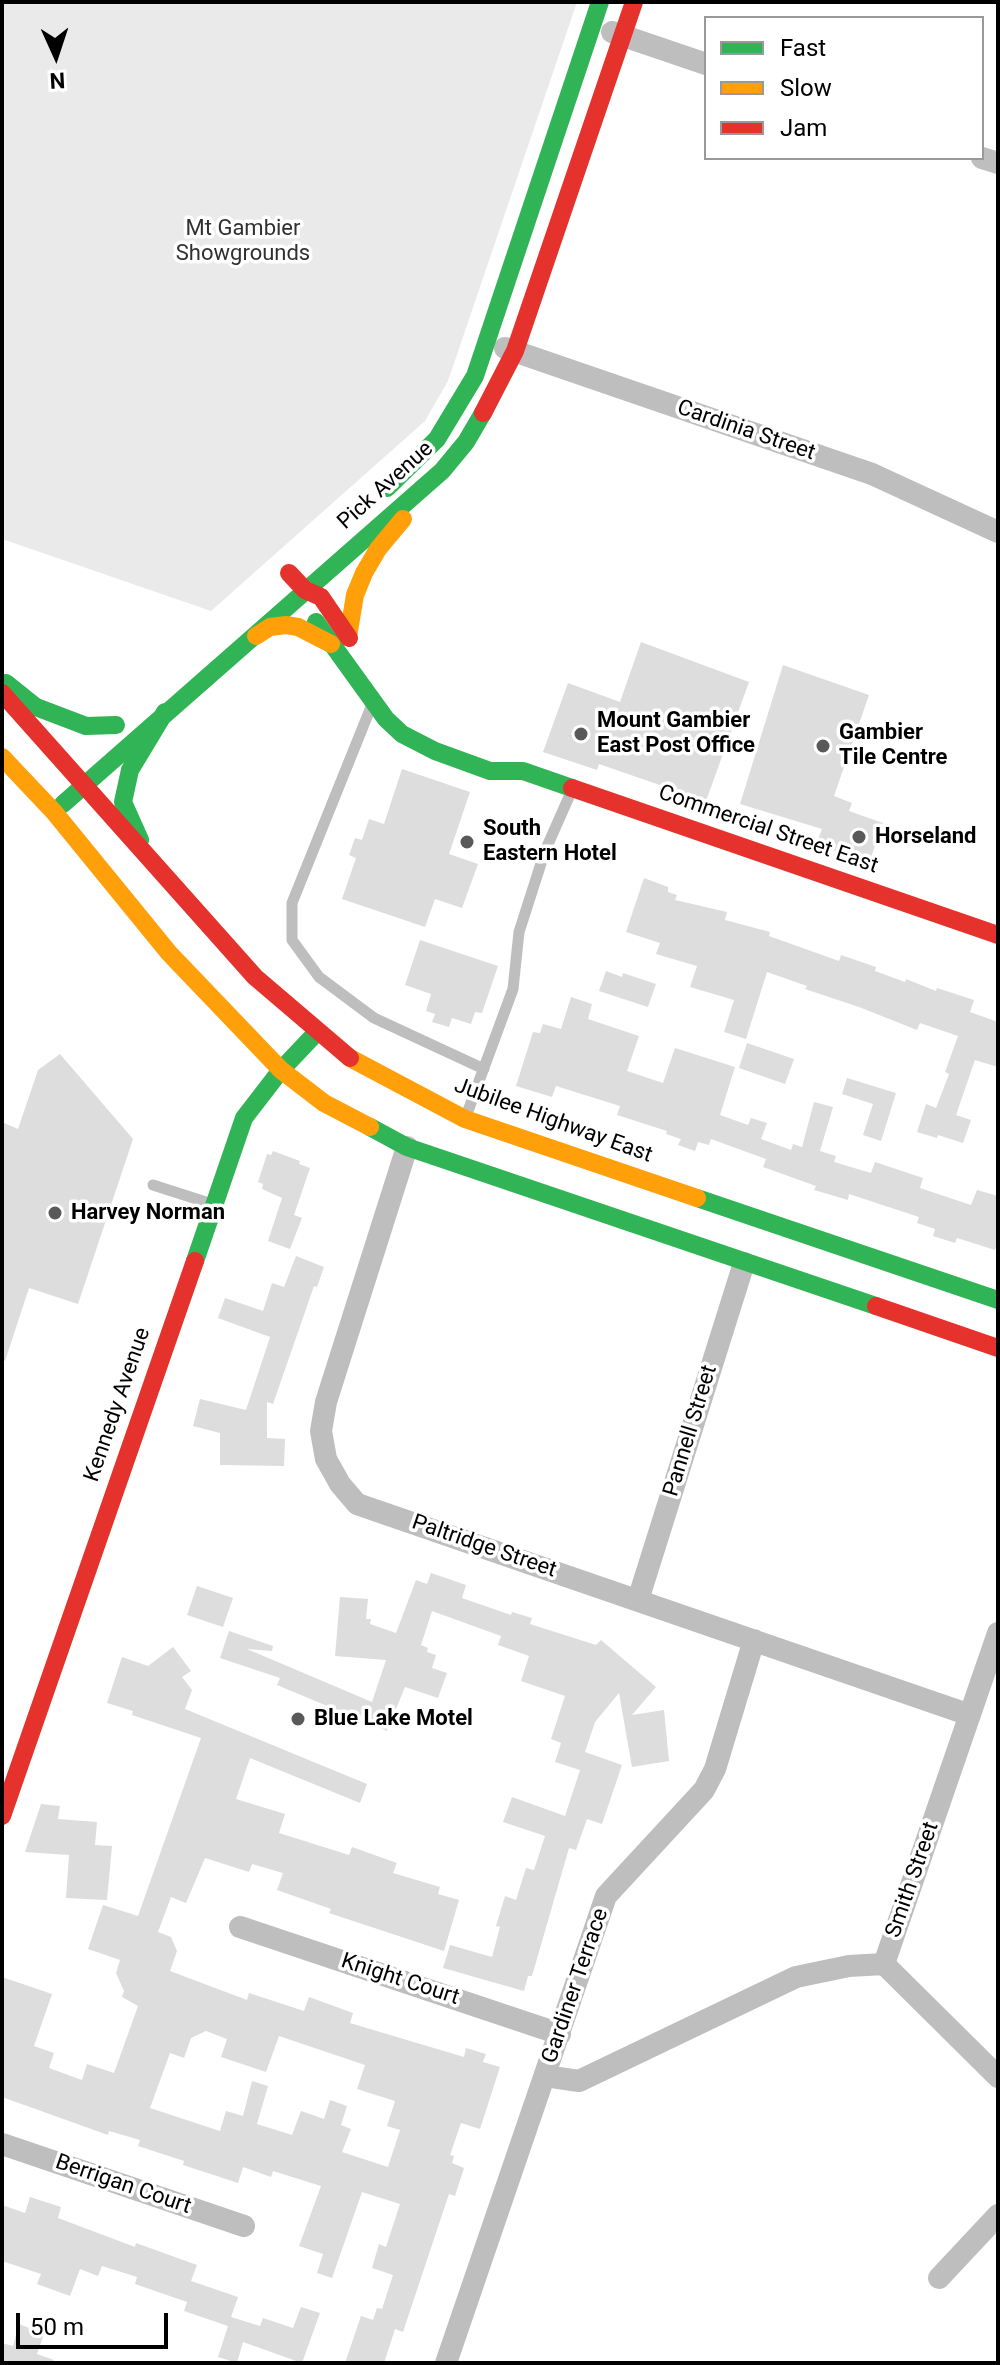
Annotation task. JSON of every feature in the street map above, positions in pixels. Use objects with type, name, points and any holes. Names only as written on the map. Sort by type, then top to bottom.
[{"type":"main road","name":"Pick Avenue","points":[[370,503],[422,455],[446,427],[471,383],[488,343],[600,2]]},
{"type":"main road","name":"Pick Avenue","points":[[54,812],[442,471],[479,421],[515,351],[634,2]]},
{"type":"main road","points":[[249,640],[270,627],[286,625],[340,640],[364,573],[378,549],[433,489],[442,471]]},
{"type":"main road","name":"Commercial Street East","points":[[289,573],[305,590],[307,610],[340,640],[390,699],[406,713]]},
{"type":"main road","name":"Commercial Street East","points":[[340,640],[372,703],[402,734],[435,751],[490,771],[523,771],[998,935]]},
{"type":"main road","points":[[2,679],[36,707],[86,726],[122,720],[64,771]]},
{"type":"main road","name":"Jubilee Highway East","points":[[2,693],[64,771]]},
{"type":"main road","points":[[150,858],[123,802],[130,770],[165,712]]},
{"type":"main road","name":"Commercial Street East","points":[[495,751],[508,756],[523,771]]},
{"type":"main road","name":"Jubilee Highway East","points":[[2,757],[64,771],[85,784],[255,977],[345,1055],[374,1073],[465,1119],[912,1295],[998,1348]]},
{"type":"main road","name":"Jubilee Highway East","points":[[64,771],[54,812],[169,953],[281,1070],[324,1103],[407,1147],[744,1263],[912,1295],[998,1300]]},
{"type":"main road","name":"Kennedy Avenue","points":[[2,1816],[244,1118],[281,1070],[317,1032]]},
{"type":"street","points":[[593,25],[704,63]]},
{"type":"street","name":"Cardinia Street","points":[[488,343],[872,474],[998,532]]},
{"type":"street","name":"Paltridge Street","points":[[407,1147],[326,1402],[321,1431],[326,1459],[340,1484],[357,1504],[970,1715]]},
{"type":"street","name":"Pannell Street","points":[[638,1600],[744,1263]]},
{"type":"street","name":"Smith Street","points":[[545,2076],[579,2081],[796,1977],[849,1966],[884,1964],[998,1633]]},
{"type":"street","name":"Gardiner Terrace","points":[[446,2363],[606,1896],[704,1790],[715,1769],[754,1640]]},
{"type":"street","name":"Knight Court","points":[[240,1927],[560,2034]]},
{"type":"street","points":[[884,1964],[998,2077]]},
{"type":"street","name":"Berrigan Court","points":[[2,2144],[244,2226]]},
{"type":"street","points":[[939,2278],[998,2215]]},
{"type":"lane","points":[[372,703],[292,903],[292,940],[319,977],[374,1018],[484,1069]]},
{"type":"lane","points":[[465,1119],[513,989],[522,922],[545,851],[573,789]]},
{"type":"lane","points":[[153,1185],[212,1205]]},
{"type":"green space","name":"Mt Gambier Showgrounds","points":[[2,2],[577,2],[448,381],[425,421],[211,611],[2,539]]},
{"type":"building","points":[[641,642],[749,682],[706,801],[599,764],[597,770],[543,752],[568,683],[620,702]]},
{"type":"building","points":[[783,665],[869,695],[834,796],[852,803],[849,811],[883,823],[869,863],[816,844],[822,829],[740,804]]},
{"type":"building","points":[[402,769],[470,792],[449,854],[478,864],[462,908],[435,899],[425,927],[342,899],[356,858],[349,855],[355,838],[362,840],[369,819],[384,824]]},
{"type":"building","points":[[644,878],[668,887],[668,892],[677,895],[675,900],[727,912],[725,920],[770,932],[769,936],[839,961],[841,955],[876,967],[875,971],[905,982],[906,979],[936,991],[937,988],[974,1000],[970,1012],[998,1022],[998,1067],[975,1060],[956,1115],[971,1120],[963,1143],[917,1132],[926,1104],[936,1108],[949,1074],[945,1072],[958,1036],[920,1023],[917,1030],[767,972],[746,1039],[724,1032],[734,1000],[690,987],[697,966],[656,954],[660,943],[626,932]]},
{"type":"building","points":[[420,940],[498,966],[482,1013],[475,1012],[471,1024],[452,1018],[449,1027],[432,1022],[435,1014],[426,1011],[431,994],[405,985]]},
{"type":"building","points":[[606,971],[656,984],[648,1007],[599,991]]},
{"type":"building","points":[[571,997],[592,1004],[588,1019],[639,1036],[627,1071],[663,1083],[675,1048],[735,1067],[720,1115],[748,1125],[751,1118],[767,1123],[761,1139],[791,1150],[793,1144],[802,1147],[814,1102],[833,1107],[820,1151],[836,1156],[834,1162],[871,1173],[875,1162],[923,1178],[920,1188],[971,1205],[977,1190],[998,1196],[998,1241],[995,1250],[957,1238],[955,1243],[933,1236],[935,1229],[917,1223],[919,1217],[849,1194],[848,1200],[814,1190],[816,1186],[763,1167],[766,1159],[711,1139],[709,1145],[698,1142],[695,1151],[678,1145],[681,1139],[666,1134],[667,1131],[617,1115],[620,1106],[556,1086],[552,1097],[516,1086],[533,1032],[540,1033],[543,1024],[561,1029]]},
{"type":"building","points":[[747,1043],[794,1059],[785,1084],[739,1068]]},
{"type":"building","name":"Harvey Norman","points":[[60,1054],[133,1139],[78,1304],[29,1288],[5,1361],[2,1360],[2,1122],[18,1129],[38,1070]]},
{"type":"building","points":[[847,1078],[896,1093],[881,1141],[863,1135],[873,1104],[842,1094]]},
{"type":"building","points":[[273,1151],[310,1168],[294,1215],[302,1218],[290,1249],[268,1241],[282,1198],[262,1189],[263,1184],[258,1182],[267,1154],[271,1155]]},
{"type":"building","points":[[296,1256],[324,1267],[317,1287],[314,1286],[273,1404],[267,1402],[267,1438],[285,1439],[284,1466],[220,1465],[220,1433],[193,1426],[200,1399],[246,1410],[270,1337],[218,1318],[225,1298],[263,1311],[272,1283],[284,1287]]},
{"type":"building","points":[[431,1573],[466,1585],[462,1598],[511,1615],[512,1612],[532,1618],[530,1624],[596,1645],[601,1640],[656,1687],[632,1715],[664,1710],[669,1761],[632,1767],[619,1693],[595,1722],[585,1752],[622,1765],[602,1824],[587,1819],[576,1850],[569,1848],[532,1976],[528,1976],[524,1991],[443,1968],[450,1945],[492,1957],[500,1927],[496,1926],[505,1896],[516,1900],[526,1868],[534,1870],[545,1836],[503,1822],[512,1797],[565,1816],[580,1770],[555,1762],[561,1743],[551,1739],[565,1696],[521,1681],[529,1656],[498,1645],[501,1636],[432,1611],[421,1645],[428,1648],[427,1652],[436,1655],[432,1668],[447,1673],[438,1698],[405,1687],[387,1731],[277,1685],[280,1678],[220,1658],[229,1631],[273,1646],[272,1651],[247,1649],[372,1702],[386,1660],[335,1656],[340,1597],[368,1599],[366,1619],[371,1619],[370,1624],[396,1633],[416,1580],[427,1584]]},
{"type":"building","points":[[197,1586],[233,1598],[223,1627],[187,1615]]},
{"type":"building","points":[[173,1647],[191,1671],[182,1677],[192,1690],[185,1709],[367,1784],[360,1803],[250,1758],[236,1799],[285,1814],[279,1833],[349,1855],[352,1847],[397,1863],[393,1873],[440,1887],[438,1894],[459,1900],[444,1951],[329,1913],[331,1909],[277,1890],[283,1873],[252,1864],[249,1872],[205,1858],[186,1903],[171,1897],[158,1932],[171,1937],[177,1951],[170,1971],[247,2000],[249,1993],[304,2011],[309,1997],[353,2013],[350,2023],[464,2057],[466,2048],[486,2054],[483,2062],[500,2067],[480,2129],[461,2123],[450,2155],[454,2156],[452,2163],[464,2168],[455,2196],[449,2194],[403,2332],[395,2329],[384,2363],[345,2363],[361,2316],[373,2320],[377,2308],[382,2309],[393,2275],[372,2268],[379,2244],[386,2247],[400,2204],[362,2192],[332,2278],[317,2273],[323,2254],[299,2246],[321,2186],[273,2171],[271,2177],[243,2167],[238,2183],[138,2146],[140,2140],[109,2131],[108,2135],[2,2097],[2,1977],[52,1994],[34,2046],[54,2053],[49,2068],[82,2080],[87,2064],[114,2073],[138,2006],[122,1997],[124,1991],[116,1973],[120,1960],[88,1949],[103,1905],[138,1916],[201,1738],[132,1715],[133,1711],[107,1703],[122,1657],[148,1666]],"holes":[[[206,2031],[227,2039],[221,2057],[266,2072],[279,2036],[365,2065],[357,2089],[395,2101],[387,2126],[400,2130],[388,2167],[342,2152],[351,2129],[341,2125],[347,2106],[330,2100],[324,2119],[301,2111],[292,2135],[257,2124],[268,2086],[252,2081],[243,2116],[226,2111],[220,2131],[150,2108],[170,2053],[184,2058],[191,2038]]]},
{"type":"building","points":[[41,1804],[60,1806],[58,1819],[97,1822],[95,1845],[112,1846],[107,1900],[66,1898],[69,1855],[25,1852]]},
{"type":"building","points":[[30,2197],[61,2207],[58,2218],[135,2247],[136,2243],[197,2265],[191,2281],[238,2297],[231,2317],[260,2326],[263,2318],[293,2328],[301,2307],[320,2313],[302,2363],[243,2342],[237,2363],[218,2357],[228,2326],[184,2311],[187,2302],[135,2284],[137,2277],[102,2266],[98,2276],[80,2269],[70,2296],[37,2284],[41,2274],[2,2261],[2,2205],[25,2213]]},
{"type":"building","points":[[19,2324],[44,2334],[37,2354],[54,2360],[53,2363],[2,2363],[2,2343],[13,2346]]},
{"type":"traffic: fast","points":[[387,488],[437,439],[475,376],[600,2]]},
{"type":"traffic: fast","points":[[63,804],[442,471],[466,442],[483,413]]},
{"type":"traffic: fast","points":[[316,622],[386,719],[402,734],[435,751],[490,771],[523,771],[572,788]]},
{"type":"traffic: fast","points":[[6,683],[36,707],[86,726],[116,725]]},
{"type":"traffic: fast","points":[[140,840],[123,802],[130,770],[165,712]]},
{"type":"traffic: fast","points":[[195,1261],[244,1118],[281,1070],[317,1032]]},
{"type":"traffic: fast","points":[[370,1127],[407,1147],[876,1306]]},
{"type":"traffic: fast","points":[[697,1198],[998,1300]]},
{"type":"traffic: slow","points":[[348,637],[355,595],[364,573],[378,549],[403,519]]},
{"type":"traffic: slow","points":[[256,636],[270,627],[286,625],[298,627],[331,644]]},
{"type":"traffic: slow","points":[[2,757],[54,812],[169,953],[281,1070],[324,1103],[370,1127]]},
{"type":"traffic: slow","points":[[350,1058],[465,1119],[697,1198]]},
{"type":"traffic: jam","points":[[483,413],[515,351],[634,2]]},
{"type":"traffic: jam","points":[[289,573],[305,590],[321,597],[349,638]]},
{"type":"traffic: jam","points":[[2,693],[255,977],[350,1058]]},
{"type":"traffic: jam","points":[[572,788],[998,935]]},
{"type":"traffic: jam","points":[[2,1816],[195,1261]]},
{"type":"traffic: jam","points":[[876,1306],[998,1348]]},
{"type":"place","name":"Mount Gambier East Post Office","points":[[581,734]]},
{"type":"place","name":"Gambier Tile Centre","points":[[823,746]]},
{"type":"place","name":"Horseland","points":[[859,837]]},
{"type":"place","name":"South Eastern Hotel","points":[[467,842]]},
{"type":"place","name":"Harvey Norman","points":[[55,1213]]},
{"type":"place","name":"Blue Lake Motel","points":[[298,1719]]}]
